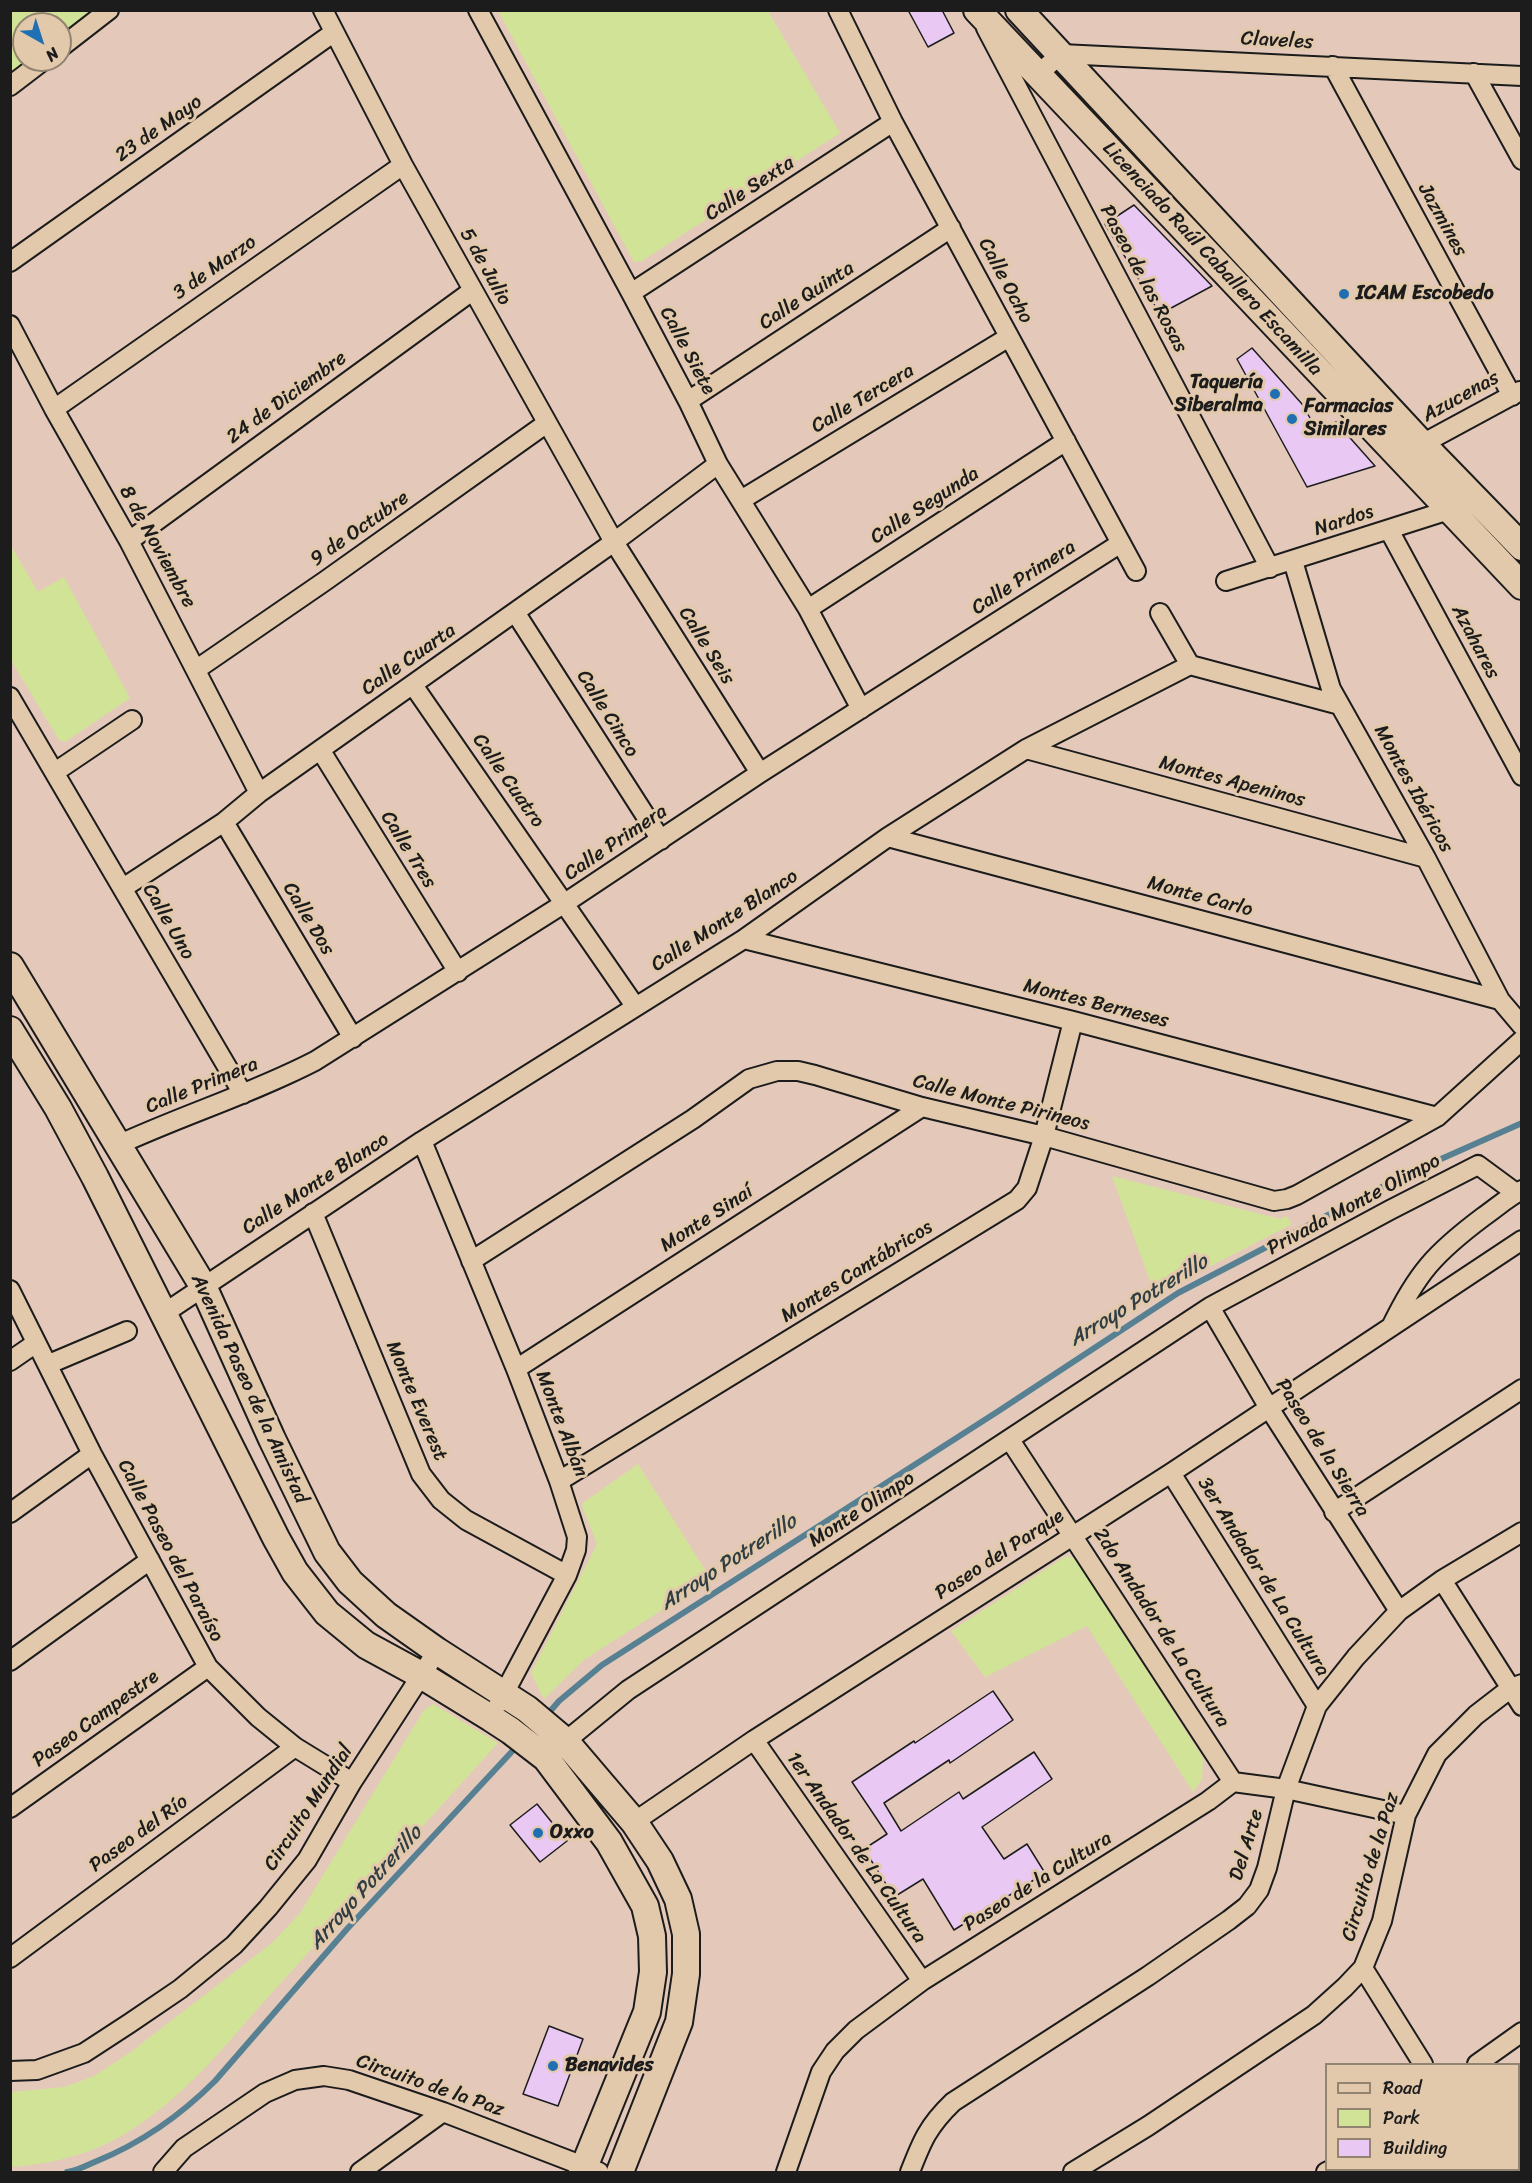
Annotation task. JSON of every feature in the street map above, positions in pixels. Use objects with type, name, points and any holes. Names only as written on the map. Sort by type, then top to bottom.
[{"type":"street","points":[[72,39],[109,10]]},
{"type":"street","name":"5 de Julio","points":[[322,10],[472,291],[614,542]]},
{"type":"street","name":"Calle Siete","points":[[478,10],[632,293],[718,464],[808,609],[861,709]]},
{"type":"street","name":"Calle Ocho","points":[[838,10],[893,122],[1136,571]]},
{"type":"street","name":"Licenciado Raúl Caballero Escamilla","points":[[977,10],[1521,586]]},
{"type":"street","name":"Paseo de las Rosas","points":[[977,10],[1270,568]]},
{"type":"street","name":"Licenciado Raúl Caballero Escamilla","points":[[1019,10],[1422,444],[1517,536]]},
{"type":"street","name":"23 de Mayo","points":[[10,262],[333,33]]},
{"type":"street","points":[[1037,75],[1061,54]]},
{"type":"street","name":"Claveles","points":[[1061,54],[1521,75]]},
{"type":"street","name":"Jazmines","points":[[1333,66],[1516,393]]},
{"type":"street","points":[[10,86],[28,72]]},
{"type":"street","points":[[1474,74],[1521,160]]},
{"type":"street","name":"Calle Sexta","points":[[632,293],[893,122]]},
{"type":"street","name":"3 de Marzo","points":[[54,409],[403,165]]},
{"type":"street","name":"Calle Quinta","points":[[688,401],[951,228]]},
{"type":"street","name":"24 de Diciembre","points":[[129,541],[472,291]]},
{"type":"street","name":"8 de Noviembre","points":[[10,325],[54,409],[129,541],[259,793]]},
{"type":"street","name":"Calle Tercera","points":[[741,500],[1009,337]]},
{"type":"street","name":"Azucenas","points":[[1422,444],[1516,393]]},
{"type":"street","name":"9 de Octubre","points":[[196,669],[325,581],[547,423]]},
{"type":"street","name":"Calle Segunda","points":[[808,609],[1066,441]]},
{"type":"street","name":"Calle Cuarta","points":[[123,888],[224,822],[259,793],[614,542],[718,464]]},
{"type":"street","name":"Nardos","points":[[1226,581],[1449,510],[1469,492]]},
{"type":"street","name":"Azahares","points":[[1389,530],[1521,776]]},
{"type":"street","name":"Calle Seis","points":[[614,542],[760,773]]},
{"type":"street","name":"Calle Primera","points":[[118,1145],[182,1116],[243,1094],[315,1061],[458,972],[760,773],[1121,543]]},
{"type":"street","name":"Montes Ibéricos","points":[[1293,561],[1331,689],[1426,858],[1500,1000],[1521,1026]]},
{"type":"street","name":"Calle Cinco","points":[[515,612],[661,840]]},
{"type":"street","points":[[1160,614],[1190,665],[1340,705]]},
{"type":"street","name":"Calle Monte Blanco","points":[[163,1314],[422,1142],[744,939],[888,837],[1026,749],[1190,665]]},
{"type":"street","name":"Calle Cuatro","points":[[413,685],[635,1006]]},
{"type":"street","name":"Calle Uno","points":[[10,698],[243,1094]]},
{"type":"street","points":[[55,772],[132,720]]},
{"type":"street","name":"Montes Apeninos","points":[[1026,749],[1426,858]]},
{"type":"street","name":"Calle Tres","points":[[321,751],[458,972]]},
{"type":"street","name":"Calle Dos","points":[[224,822],[353,1038]]},
{"type":"street","name":"Monte Carlo","points":[[888,837],[1500,1000]]},
{"type":"street","name":"Montes Berneses","points":[[744,939],[1073,1021],[1437,1117]]},
{"type":"street","name":"Avenida Paseo de la Amistad","points":[[10,966],[203,1286],[272,1439],[327,1552],[350,1582],[386,1615],[526,1709],[557,1734],[634,1822],[660,1861],[678,1899],[686,1934],[686,1974],[679,2022],[620,2172]]},
{"type":"street","name":"Montes Cantábricos","points":[[559,1481],[1017,1200],[1027,1188],[1044,1136],[1073,1021]]},
{"type":"street","name":"Avenida Paseo de la Amistad","points":[[10,1030],[76,1140],[295,1572],[327,1613],[366,1645],[421,1675],[501,1724],[540,1753],[609,1842],[645,1906],[652,1936],[653,1972],[647,2012],[589,2170]]},
{"type":"street","name":"Calle Monte Pirineos","points":[[471,1261],[693,1119],[749,1079],[777,1071],[798,1071],[815,1075],[922,1107],[1044,1136],[1226,1188],[1281,1201],[1297,1195],[1437,1117],[1521,1040]]},
{"type":"street","name":"Monte Sinaí","points":[[516,1369],[922,1107]]},
{"type":"street","name":"Monte Albán","points":[[422,1142],[516,1369],[559,1481],[577,1537],[576,1551],[567,1575],[504,1695],[501,1724]]},
{"type":"street","name":"Privada Monte Olimpo","points":[[1210,1307],[1478,1165],[1519,1191]]},
{"type":"street","points":[[1391,1328],[1409,1290],[1427,1265],[1453,1240],[1519,1191]]},
{"type":"street","name":"Monte Everest","points":[[313,1213],[422,1474],[441,1500],[466,1520],[567,1575]]},
{"type":"street","name":"Paseo del Parque","points":[[634,1822],[754,1740],[1171,1473],[1521,1240]]},
{"type":"street","name":"Calle Paseo del Paraíso","points":[[10,1290],[92,1454],[207,1667],[258,1717],[295,1747],[352,1782]]},
{"type":"street","name":"Paseo de la Sierra","points":[[1210,1307],[1269,1408],[1399,1611]]},
{"type":"street","name":"Monte Olimpo","points":[[540,1753],[557,1734],[628,1690],[1210,1307]]},
{"type":"street","points":[[49,1364],[127,1331]]},
{"type":"street","points":[[10,1361],[36,1342]]},
{"type":"street","points":[[1334,1512],[1521,1389]]},
{"type":"street","name":"2do Andador de La Cultura","points":[[1010,1440],[1233,1782]]},
{"type":"street","points":[[10,1513],[92,1454]]},
{"type":"street","name":"3er Andador de La Cultura","points":[[1171,1473],[1317,1706]]},
{"type":"street","name":"Del Arte","points":[[910,2172],[922,2140],[936,2119],[953,2102],[1138,1983],[1220,1927],[1246,1906],[1259,1890],[1267,1868],[1286,1789],[1317,1706],[1356,1657],[1399,1611],[1442,1580],[1521,1532]]},
{"type":"street","points":[[10,1660],[150,1560]]},
{"type":"street","points":[[1442,1580],[1516,1686],[1521,1706]]},
{"type":"street","name":"Circuito Mundial","points":[[10,2070],[38,2070],[84,2053],[180,1989],[234,1945],[307,1860],[352,1782],[437,1651]]},
{"type":"street","name":"Paseo Campestre","points":[[10,1808],[207,1667]]},
{"type":"street","name":"Circuito de la Paz","points":[[1073,2172],[1148,2126],[1314,2015],[1345,1988],[1363,1968],[1382,1921],[1406,1815],[1437,1754],[1476,1714],[1516,1686]]},
{"type":"street","name":"1er Andador de La Cultura","points":[[754,1740],[922,1981]]},
{"type":"street","name":"Paseo del Río","points":[[10,1958],[295,1747]]},
{"type":"street","points":[[1233,1782],[1286,1789],[1406,1815]]},
{"type":"street","name":"Paseo de la Cultura","points":[[786,2172],[821,2072],[835,2051],[856,2030],[922,1981],[1198,1807],[1233,1782]]},
{"type":"street","points":[[1363,1968],[1422,2063]]},
{"type":"street","points":[[1478,2063],[1521,2032]]},
{"type":"street","name":"Circuito de la Paz","points":[[163,2172],[184,2148],[265,2093],[295,2080],[324,2076],[349,2079],[443,2112],[589,2170]]},
{"type":"street","points":[[360,2172],[443,2112]]},
{"type":"green space","points":[[11,11],[98,11],[72,30],[72,12],[12,12],[12,72],[15,72],[11,75]]},
{"type":"green space","points":[[498,11],[768,11],[840,133],[642,261],[634,262]]},
{"type":"green space","points":[[10,544],[38,592],[64,577],[130,698],[65,742],[59,740],[11,660]]},
{"type":"green space","points":[[1112,1176],[1280,1219],[1286,1216],[1292,1224],[1155,1295]]},
{"type":"green space","points":[[638,1464],[711,1579],[585,1659],[544,1699],[531,1673],[597,1544],[582,1506],[584,1502]]},
{"type":"green space","points":[[1066,1556],[1076,1560],[1203,1758],[1202,1779],[1193,1792],[1087,1626],[985,1677],[951,1631]]},
{"type":"green space","points":[[433,1704],[498,1743],[211,2061],[175,2097],[119,2137],[75,2156],[11,2167],[11,2092],[65,2087],[94,2076],[132,2051],[272,1943],[300,1913],[424,1710]]},
{"type":"building","points":[[908,10],[942,10],[954,33],[928,47]]},
{"type":"building","points":[[1134,205],[1212,286],[1160,314],[1105,224]]},
{"type":"building","points":[[1252,348],[1302,404],[1318,432],[1336,422],[1375,466],[1307,487],[1237,359]]},
{"type":"building","points":[[993,1691],[1013,1720],[950,1763],[949,1760],[884,1803],[901,1831],[959,1792],[963,1799],[1034,1752],[1052,1779],[982,1827],[1004,1859],[1027,1844],[1045,1873],[954,1930],[923,1879],[894,1897],[864,1849],[887,1834],[852,1782]]},
{"type":"building","name":"Oxxo","points":[[537,1804],[567,1841],[540,1862],[510,1825]]},
{"type":"building","name":"Benavides","points":[[549,2026],[583,2039],[558,2106],[523,2094]]},
{"type":"waterway","name":"Arroyo Potrerillo","points":[[546,1716],[559,1701],[602,1665],[1178,1293],[1405,1175],[1522,1123]]},
{"type":"waterway","name":"Arroyo Potrerillo","points":[[67,2172],[113,2154],[145,2137],[174,2117],[215,2081],[347,1929],[518,1745]]},
{"type":"place","name":"ICAM Escobedo","points":[[1344,294]]},
{"type":"place","name":"Taquería Siberalma","points":[[1275,394]]},
{"type":"place","name":"Farmacias Similares","points":[[1292,419]]},
{"type":"place","name":"Oxxo","points":[[538,1833]]},
{"type":"place","name":"Benavides","points":[[553,2066]]}]
